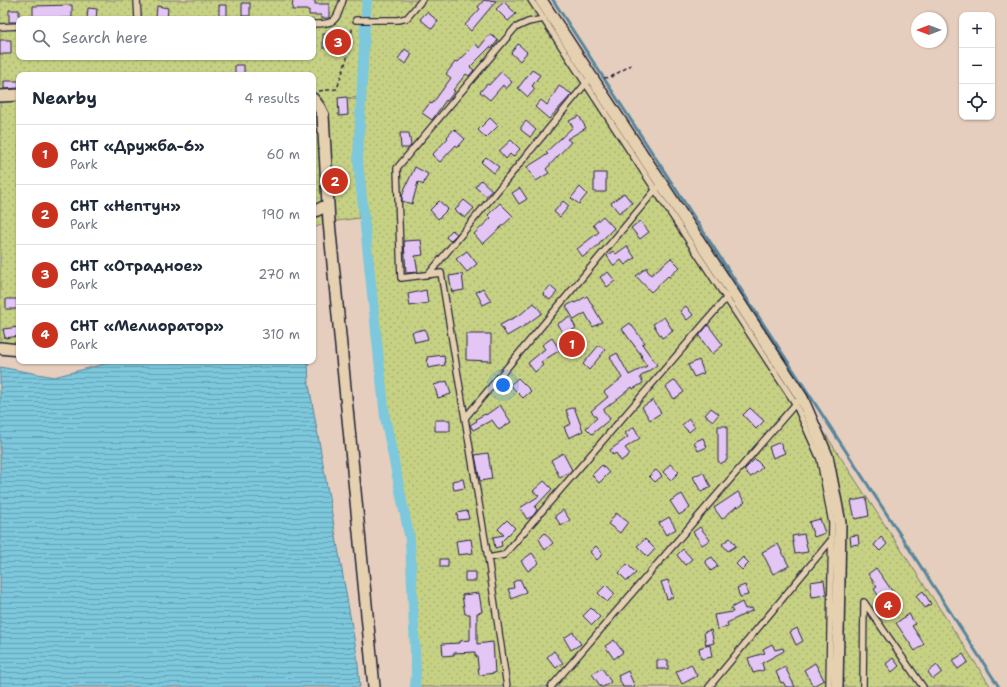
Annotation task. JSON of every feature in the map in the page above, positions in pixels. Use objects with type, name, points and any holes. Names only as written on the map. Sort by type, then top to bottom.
[{"type":"street","points":[[541,0],[589,80],[798,400],[827,456],[840,523],[837,687]]},
{"type":"street","points":[[0,96],[16,95]]},
{"type":"street","points":[[316,102],[320,106],[323,115],[328,205],[374,687]]},
{"type":"street","points":[[316,211],[328,205]]},
{"type":"street","points":[[0,348],[16,350]]},
{"type":"lane","points":[[137,0],[138,16]]},
{"type":"lane","points":[[316,24],[328,24],[338,16],[343,0]]},
{"type":"lane","points":[[356,20],[398,20],[406,18],[422,0]]},
{"type":"lane","points":[[428,275],[589,80],[531,0]]},
{"type":"lane","points":[[507,687],[488,558],[441,274],[401,278],[397,168],[515,28],[528,22],[544,19]]},
{"type":"lane","points":[[0,26],[16,26]]},
{"type":"lane","points":[[465,418],[658,186]]},
{"type":"lane","points":[[488,558],[504,555],[730,295]]},
{"type":"lane","points":[[551,687],[798,400],[820,459],[832,523],[829,687]]},
{"type":"lane","points":[[709,687],[832,539]]},
{"type":"lane","points":[[863,687],[864,602],[923,687]]},
{"type":"path","points":[[316,92],[336,89],[352,43],[352,20],[338,16]]},
{"type":"path","points":[[609,78],[631,66]]},
{"type":"green space","points":[[0,0],[541,0],[991,687],[415,687],[416,672],[410,540],[385,417],[358,160],[361,97],[348,98],[358,100],[356,162],[360,199],[359,218],[329,222],[316,227],[316,72],[16,72],[16,350],[0,348]]},
{"type":"water","points":[[104,364],[308,364],[309,385],[357,655],[360,687],[0,687],[0,367],[54,377]]},
{"type":"building","points":[[293,0],[315,0],[315,4],[329,4],[329,18],[321,18],[321,15],[309,15],[309,10],[292,10]]},
{"type":"building","points":[[484,0],[496,1],[471,31],[465,25],[480,9],[478,7]]},
{"type":"building","points":[[504,2],[516,14],[508,21],[496,9]]},
{"type":"building","points":[[242,3],[250,3],[250,16],[242,16]]},
{"type":"building","points":[[72,5],[72,16],[33,16],[33,6]]},
{"type":"building","points":[[219,5],[227,5],[227,16],[219,16]]},
{"type":"building","points":[[157,6],[168,8],[167,16],[156,16]]},
{"type":"building","points":[[88,8],[97,9],[96,16],[87,16]]},
{"type":"building","points":[[9,10],[19,10],[19,16],[16,16],[16,22],[9,22]]},
{"type":"building","points":[[427,12],[438,21],[432,29],[420,19]]},
{"type":"building","points":[[323,34],[340,34],[340,48],[323,48]]},
{"type":"building","points":[[490,34],[498,40],[492,48],[490,47],[470,67],[474,70],[469,76],[466,74],[453,90],[455,91],[447,101],[446,100],[432,120],[422,113],[430,103],[432,104],[451,78],[446,74],[456,61],[458,62],[476,44],[479,48]]},
{"type":"building","points":[[0,40],[11,40],[11,54],[0,54]]},
{"type":"building","points":[[518,44],[527,52],[520,61],[511,53]]},
{"type":"building","points":[[405,49],[412,54],[406,64],[398,59]]},
{"type":"building","points":[[235,65],[244,65],[244,72],[235,72]]},
{"type":"building","points":[[532,70],[540,75],[532,86],[535,89],[528,97],[518,88]]},
{"type":"building","points":[[501,72],[512,82],[506,89],[503,85],[490,100],[480,92]]},
{"type":"building","points":[[4,81],[16,81],[16,88],[4,89]]},
{"type":"building","points":[[559,86],[572,94],[549,119],[535,107],[541,100],[547,105]]},
{"type":"building","points":[[347,97],[348,115],[339,116],[338,98]]},
{"type":"building","points":[[579,116],[586,128],[567,139],[571,142],[546,169],[549,173],[536,181],[527,167],[548,154],[546,152],[573,127],[569,121]]},
{"type":"building","points":[[490,118],[498,126],[486,138],[478,130]]},
{"type":"building","points":[[526,121],[536,130],[530,137],[521,130],[521,127]]},
{"type":"building","points":[[454,129],[465,139],[458,147],[456,145],[440,162],[432,155],[448,138],[447,137]]},
{"type":"building","points":[[400,133],[409,133],[411,145],[409,148],[401,148]]},
{"type":"building","points":[[511,140],[520,149],[513,157],[510,154],[506,159],[499,151]]},
{"type":"building","points":[[486,157],[499,167],[494,173],[481,162]]},
{"type":"building","points":[[415,167],[428,174],[423,185],[418,182],[412,204],[402,201],[402,197]]},
{"type":"building","points":[[594,173],[606,173],[606,192],[594,192]]},
{"type":"building","points":[[481,180],[492,190],[486,196],[475,187]]},
{"type":"building","points":[[580,187],[587,194],[579,204],[571,198]]},
{"type":"building","points":[[520,188],[527,199],[519,204],[512,193]]},
{"type":"building","points":[[624,193],[632,203],[619,213],[611,203]]},
{"type":"building","points":[[464,200],[474,208],[465,218],[455,210]]},
{"type":"building","points":[[439,201],[448,209],[438,219],[430,210]]},
{"type":"building","points":[[563,201],[569,206],[560,217],[554,212]]},
{"type":"building","points":[[500,203],[513,216],[483,244],[474,234],[491,218],[488,215]]},
{"type":"building","points":[[603,216],[614,228],[599,243],[600,244],[583,257],[577,249],[599,232],[593,225]]},
{"type":"building","points":[[640,221],[649,232],[640,239],[631,228]]},
{"type":"building","points":[[452,230],[457,234],[450,241],[446,237]]},
{"type":"building","points":[[421,240],[423,255],[415,256],[418,272],[406,273],[404,241]]},
{"type":"building","points":[[627,246],[635,258],[625,265],[621,260],[614,266],[607,256],[613,251],[616,254]]},
{"type":"building","points":[[467,251],[477,264],[467,272],[456,259]]},
{"type":"building","points":[[671,258],[680,267],[651,292],[636,276],[647,267],[647,270],[651,275]]},
{"type":"building","points":[[608,272],[615,281],[607,287],[600,277]]},
{"type":"building","points":[[462,274],[464,290],[452,292],[449,276]]},
{"type":"building","points":[[550,286],[557,292],[550,300],[543,294]]},
{"type":"building","points":[[483,288],[491,301],[483,305],[476,292]]},
{"type":"building","points":[[426,290],[428,303],[410,306],[408,294]]},
{"type":"building","points":[[587,296],[602,322],[593,327],[585,313],[574,320],[566,306]]},
{"type":"building","points":[[6,299],[16,299],[16,309],[6,309]]},
{"type":"building","points":[[534,303],[542,313],[507,336],[500,325],[521,314]]},
{"type":"building","points":[[686,306],[693,315],[687,320],[680,311]]},
{"type":"building","points":[[570,317],[576,328],[564,335],[557,324]]},
{"type":"building","points":[[664,317],[673,331],[662,338],[653,324]]},
{"type":"building","points":[[630,323],[645,343],[642,344],[657,365],[640,377],[643,383],[633,389],[632,387],[603,410],[610,419],[592,434],[586,428],[597,418],[591,411],[608,397],[604,392],[622,378],[610,357],[617,353],[629,375],[647,366],[641,357],[642,356],[622,329]]},
{"type":"building","points":[[708,325],[723,345],[712,354],[699,336]]},
{"type":"building","points":[[16,327],[16,336],[5,338],[3,329]]},
{"type":"building","points":[[425,329],[428,339],[415,342],[412,332]]},
{"type":"building","points":[[466,334],[491,334],[491,361],[466,360]]},
{"type":"building","points":[[552,338],[560,350],[541,362],[543,365],[535,372],[528,363],[545,349],[542,345]]},
{"type":"building","points":[[599,345],[605,350],[589,370],[583,364]]},
{"type":"building","points":[[444,355],[445,365],[428,368],[427,357]]},
{"type":"building","points":[[699,360],[704,373],[694,377],[688,365]]},
{"type":"building","points":[[518,378],[531,391],[523,398],[510,385]]},
{"type":"building","points":[[675,380],[684,392],[674,399],[666,387]]},
{"type":"building","points":[[447,381],[451,394],[438,398],[434,385]]},
{"type":"building","points":[[653,400],[661,413],[650,420],[642,407]]},
{"type":"building","points":[[500,405],[511,422],[499,430],[492,420],[473,430],[470,425],[477,421],[476,419],[485,414],[486,415]]},
{"type":"building","points":[[574,407],[583,431],[569,438],[564,427],[571,424],[566,410]]},
{"type":"building","points":[[711,408],[719,414],[713,421],[705,415]]},
{"type":"building","points":[[750,408],[764,421],[756,429],[743,415]]},
{"type":"building","points":[[689,419],[695,427],[689,432],[682,425]]},
{"type":"building","points":[[435,420],[450,420],[450,431],[435,431]]},
{"type":"building","points":[[718,426],[727,426],[727,460],[720,464],[718,460]]},
{"type":"building","points":[[634,427],[640,438],[625,448],[630,454],[621,461],[616,453],[613,455],[610,450],[628,437],[625,433]]},
{"type":"building","points":[[703,438],[707,447],[698,451],[694,442]]},
{"type":"building","points":[[780,442],[785,453],[773,458],[769,447]]},
{"type":"building","points":[[488,453],[492,479],[480,481],[475,455]]},
{"type":"building","points":[[563,453],[572,470],[560,478],[551,460]]},
{"type":"building","points":[[755,459],[763,467],[751,477],[744,470]]},
{"type":"building","points":[[670,464],[679,472],[671,480],[663,472]]},
{"type":"building","points":[[602,465],[609,473],[599,483],[592,475]]},
{"type":"building","points":[[656,470],[662,476],[655,482],[649,476]]},
{"type":"building","points":[[703,472],[711,487],[701,492],[693,477]]},
{"type":"building","points":[[463,479],[465,488],[454,490],[452,481]]},
{"type":"building","points":[[544,481],[552,489],[535,507],[537,510],[533,516],[527,519],[520,508],[539,496],[533,491]]},
{"type":"building","points":[[738,492],[745,502],[738,507],[737,506],[722,519],[714,508]]},
{"type":"building","points":[[682,494],[690,508],[679,515],[670,501]]},
{"type":"building","points":[[866,498],[869,516],[855,519],[851,501]]},
{"type":"building","points":[[563,510],[570,520],[561,526],[555,516]]},
{"type":"building","points":[[467,511],[469,519],[458,520],[457,513]]},
{"type":"building","points":[[616,513],[628,522],[620,533],[608,524]]},
{"type":"building","points":[[669,517],[676,529],[666,535],[659,523]]},
{"type":"building","points":[[820,519],[825,533],[814,537],[809,522]]},
{"type":"building","points":[[507,520],[515,528],[501,542],[502,546],[495,548],[493,537],[504,535],[498,529]]},
{"type":"building","points":[[700,527],[710,540],[702,545],[693,532]]},
{"type":"building","points":[[545,533],[553,543],[545,550],[539,539]]},
{"type":"building","points":[[804,534],[808,552],[795,554],[792,536]]},
{"type":"building","points":[[858,535],[859,544],[851,545],[850,536]]},
{"type":"building","points":[[881,537],[887,544],[880,551],[874,545]]},
{"type":"building","points":[[730,538],[736,546],[728,551],[722,544]]},
{"type":"building","points":[[471,539],[473,553],[458,555],[456,541]]},
{"type":"building","points":[[645,539],[655,549],[648,557],[637,546]]},
{"type":"building","points":[[778,544],[789,566],[773,574],[762,552]]},
{"type":"building","points":[[596,546],[603,554],[597,560],[590,552]]},
{"type":"building","points":[[683,549],[692,559],[685,565],[677,555]]},
{"type":"building","points":[[532,553],[539,563],[528,571],[521,561]]},
{"type":"building","points":[[712,557],[718,566],[711,571],[705,561]]},
{"type":"building","points":[[743,557],[749,563],[742,570],[736,564]]},
{"type":"building","points":[[440,559],[448,559],[448,567],[440,567]]},
{"type":"building","points":[[627,564],[636,573],[627,581],[619,573]]},
{"type":"building","points":[[876,568],[895,595],[883,603],[874,589],[877,587],[868,574]]},
{"type":"building","points":[[465,572],[476,572],[476,581],[465,581]]},
{"type":"building","points":[[520,579],[526,592],[512,599],[508,589],[514,588],[513,582]]},
{"type":"building","points":[[668,580],[673,597],[667,599],[661,582]]},
{"type":"building","points":[[824,580],[826,595],[812,597],[810,582]]},
{"type":"building","points":[[606,585],[615,594],[607,602],[598,593]]},
{"type":"building","points":[[745,585],[748,595],[740,597],[737,588]]},
{"type":"building","points":[[923,591],[931,604],[925,608],[916,596]]},
{"type":"building","points":[[479,593],[482,612],[477,613],[477,644],[493,642],[495,673],[479,675],[477,656],[475,656],[475,652],[454,653],[454,655],[443,656],[442,644],[460,643],[460,641],[470,640],[470,614],[465,614],[462,595]]},
{"type":"building","points":[[742,602],[745,609],[752,608],[753,610],[727,623],[728,627],[717,629],[714,615],[733,612],[731,608]]},
{"type":"building","points":[[591,608],[600,617],[592,625],[583,616]]},
{"type":"building","points":[[909,614],[915,624],[912,626],[924,644],[915,651],[896,623]]},
{"type":"building","points":[[797,628],[803,641],[796,645],[790,632]]},
{"type":"building","points":[[711,630],[714,643],[706,645],[704,632]]},
{"type":"building","points":[[573,632],[581,644],[571,650],[564,638]]},
{"type":"building","points":[[614,640],[623,652],[614,659],[605,646]]},
{"type":"building","points":[[772,644],[775,650],[783,648],[784,651],[762,663],[764,670],[753,673],[748,658],[765,653],[763,649]]},
{"type":"building","points":[[710,645],[712,657],[701,659],[699,648]]},
{"type":"building","points":[[554,651],[563,663],[556,668],[547,657]]},
{"type":"building","points":[[963,654],[968,662],[958,669],[952,661]]},
{"type":"building","points":[[893,658],[899,666],[892,672],[886,664]]},
{"type":"building","points":[[657,660],[668,660],[668,669],[657,669]]},
{"type":"building","points":[[815,663],[824,680],[813,686],[804,670]]},
{"type":"building","points":[[691,664],[697,676],[682,684],[676,672]]},
{"type":"building","points":[[937,665],[942,672],[933,679],[928,672]]},
{"type":"building","points":[[785,667],[795,687],[786,687],[783,682],[781,683],[776,672]]},
{"type":"building","points":[[602,668],[611,682],[601,687],[592,674]]},
{"type":"building","points":[[628,671],[635,687],[623,687],[618,676]]},
{"type":"waterway","points":[[367,0],[358,160],[385,417],[410,540],[416,672],[415,687]]},
{"type":"waterway","points":[[553,0],[999,687]]},
{"type":"place","name":"СНТ «Отрадное»","points":[[338,42]]},
{"type":"place","name":"СНТ «Нептун»","points":[[335,181]]},
{"type":"place","name":"СНТ «Дружба-6»","points":[[572,344]]},
{"type":"place","name":"СНТ «Мелиоратор»","points":[[888,605]]}]
